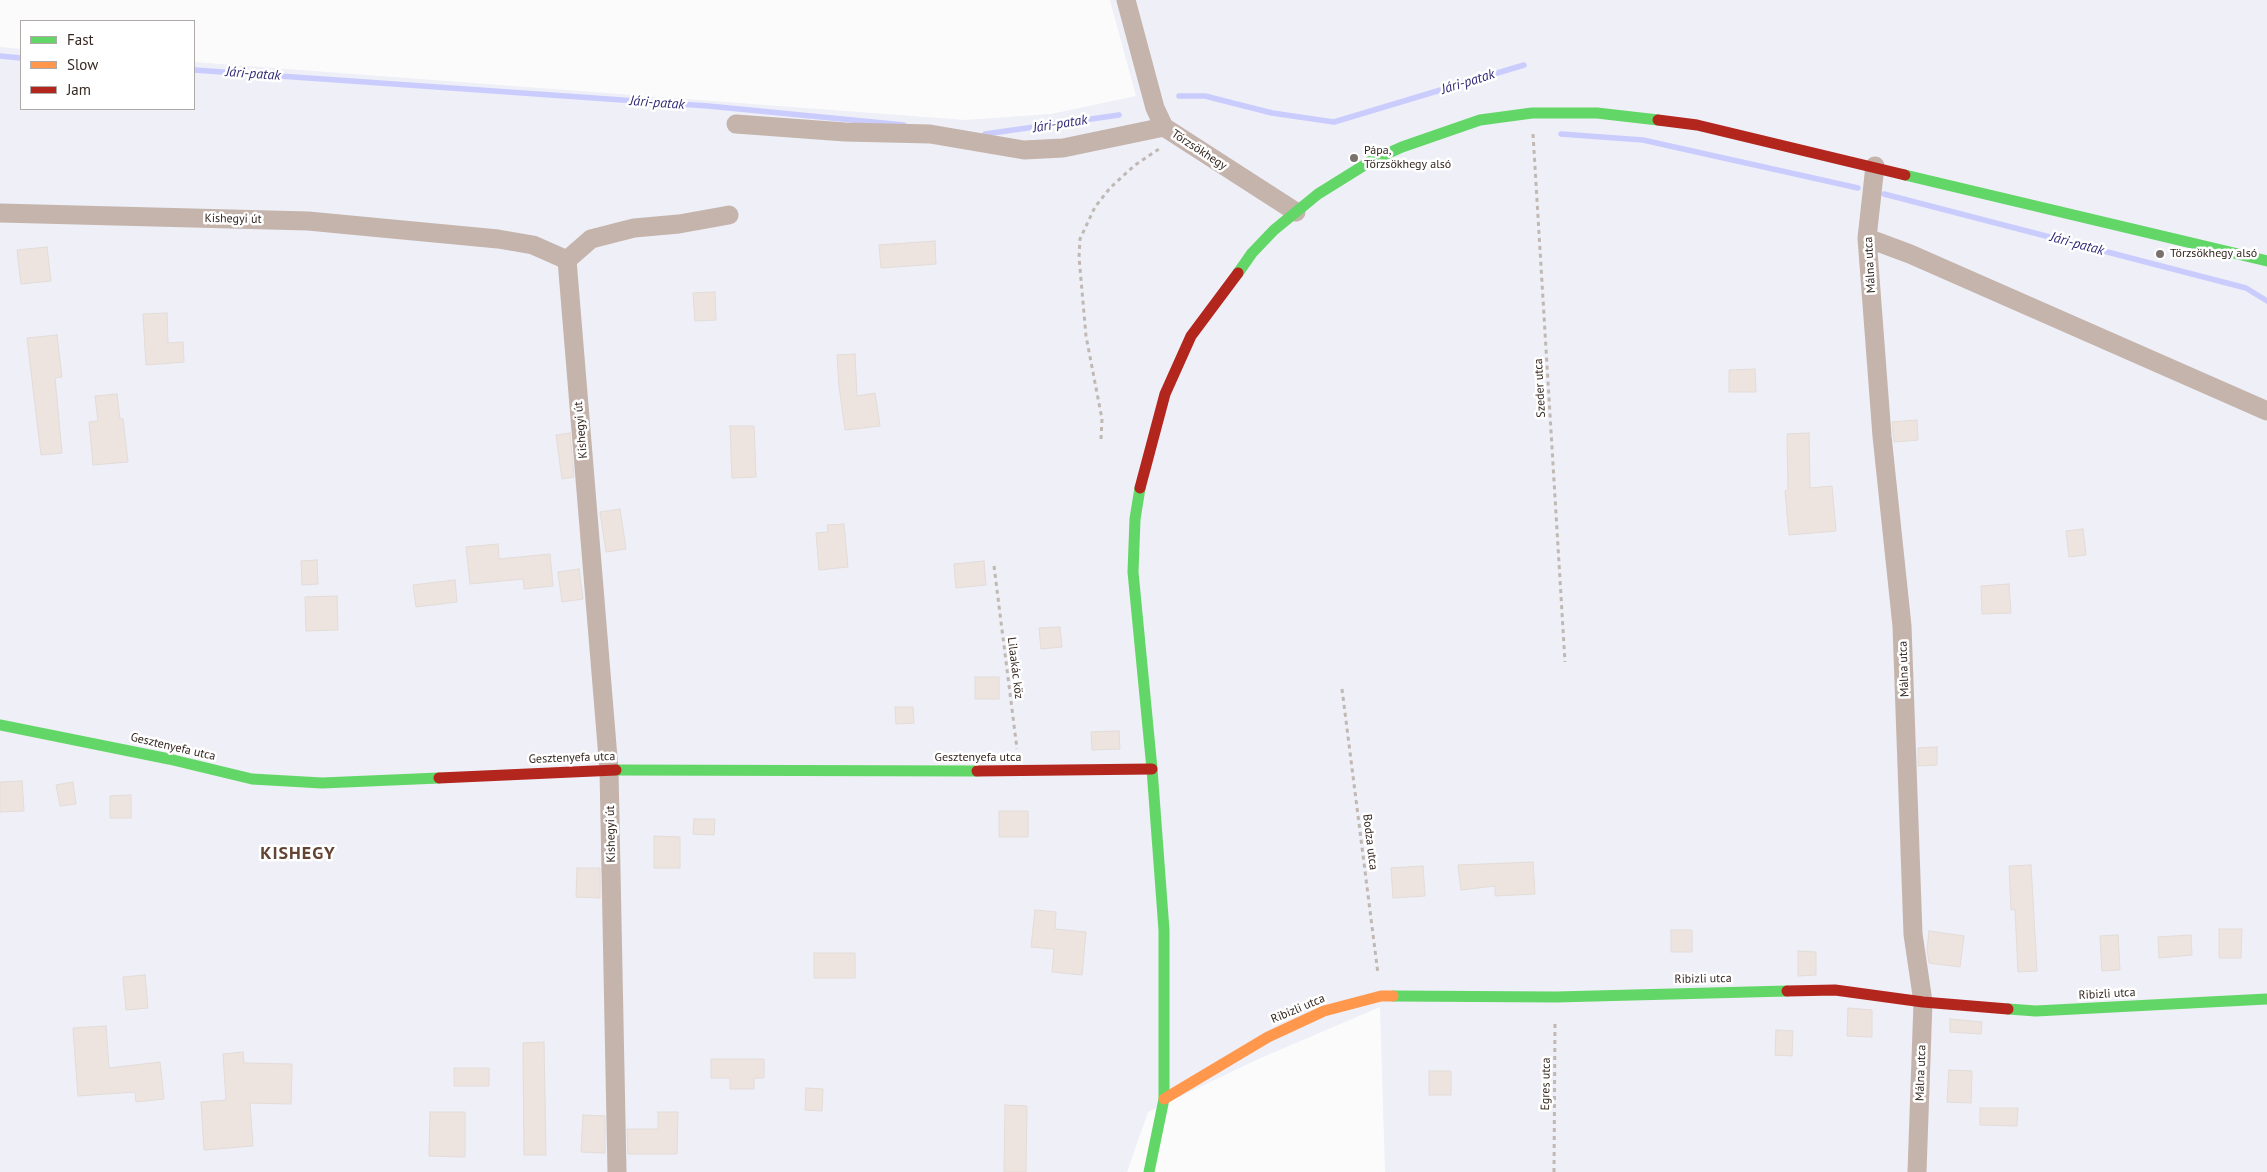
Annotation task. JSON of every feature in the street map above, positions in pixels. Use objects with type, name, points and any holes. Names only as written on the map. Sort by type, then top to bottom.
[{"type":"street","name":"Törzsökhegy","points":[[1126,0],[1155,108],[1171,131],[1296,212]]},
{"type":"street","points":[[1149,1172],[1164,1099],[1164,930],[1152,769],[1132,572],[1135,519],[1141,480],[1152,435],[1165,394],[1191,336],[1252,253],[1274,230],[1296,212],[1341,178],[1371,161],[1402,147],[1480,120],[1532,113],[1597,113],[1697,125],[2267,261]]},
{"type":"street","points":[[736,124],[845,132],[930,134],[1024,150],[1063,148],[1171,131]]},
{"type":"street","name":"Málna utca","points":[[1875,166],[1867,238],[1882,436],[1902,626],[1913,934],[1924,1002],[1917,1172]]},
{"type":"street","name":"Kishegyi út","points":[[0,213],[308,221],[498,239],[533,245],[567,260],[609,770],[617,1172]]},
{"type":"street","points":[[567,260],[591,239],[634,228],[679,224],[728,215]]},
{"type":"street","points":[[1867,238],[1910,254],[2212,388],[2267,410]]},
{"type":"street","name":"Gesztenyefa utca","points":[[0,724],[169,759],[252,779],[322,783],[609,770],[1019,772],[1152,769]]},
{"type":"street","name":"Ribizli utca","points":[[1164,1099],[1268,1037],[1324,1011],[1381,996],[1556,996],[1835,990],[1924,1002],[2036,1011],[2267,999]]},
{"type":"path","name":"Szeder utca","points":[[1532,113],[1565,662]]},
{"type":"path","points":[[1101,439],[1102,419],[1086,336],[1079,257],[1080,240],[1095,207],[1110,188],[1171,131]]},
{"type":"path","name":"Lilaakác köz","points":[[994,566],[1019,772]]},
{"type":"path","name":"Bodza utca","points":[[1342,689],[1381,996]]},
{"type":"path","name":"Egres utca","points":[[1554,1172],[1556,996]]},
{"type":"shaded area","points":[[1110,0],[2267,0],[2267,1172],[1385,1172],[1380,1007],[1256,1060],[1148,1112],[1127,1172],[0,1172],[0,47],[20,49],[20,110],[195,110],[195,62],[965,120],[1051,114],[1136,96]]},
{"type":"building","points":[[935,241],[936,264],[881,268],[879,245]]},
{"type":"building","points":[[47,247],[51,281],[21,284],[17,250]]},
{"type":"building","points":[[715,292],[716,320],[695,321],[693,293]]},
{"type":"building","points":[[167,313],[168,343],[183,342],[184,362],[146,365],[143,314]]},
{"type":"building","points":[[57,335],[62,377],[55,378],[62,453],[41,455],[27,338]]},
{"type":"building","points":[[855,354],[857,396],[875,393],[880,426],[845,430],[837,355]]},
{"type":"building","points":[[1755,369],[1756,392],[1729,392],[1729,370]]},
{"type":"building","points":[[117,394],[120,419],[123,419],[128,462],[93,465],[89,422],[98,421],[95,396]]},
{"type":"building","points":[[1917,420],[1918,440],[1894,442],[1892,422]]},
{"type":"building","points":[[730,426],[754,426],[756,477],[732,478]]},
{"type":"building","points":[[570,433],[574,477],[562,479],[556,435]]},
{"type":"building","points":[[1809,433],[1810,488],[1832,486],[1836,531],[1789,535],[1785,491],[1788,490],[1787,434]]},
{"type":"building","points":[[620,509],[626,549],[606,552],[600,512]]},
{"type":"building","points":[[844,524],[848,567],[819,570],[816,533],[828,532],[827,525]]},
{"type":"building","points":[[2083,529],[2086,555],[2069,557],[2066,531]]},
{"type":"building","points":[[498,544],[499,559],[550,554],[553,586],[524,589],[523,579],[470,584],[466,547]]},
{"type":"building","points":[[317,560],[318,584],[302,585],[301,561]]},
{"type":"building","points":[[984,561],[986,585],[956,588],[954,564]]},
{"type":"building","points":[[579,569],[583,599],[562,602],[558,572]]},
{"type":"building","points":[[455,580],[457,602],[416,607],[413,585]]},
{"type":"building","points":[[2009,584],[2011,613],[1982,614],[1981,586]]},
{"type":"building","points":[[337,596],[338,630],[306,631],[305,597]]},
{"type":"building","points":[[1060,627],[1062,647],[1041,649],[1039,628]]},
{"type":"building","points":[[975,677],[999,677],[999,699],[975,699]]},
{"type":"building","points":[[895,707],[913,707],[914,723],[896,724]]},
{"type":"building","points":[[1119,731],[1120,749],[1092,750],[1091,732]]},
{"type":"building","points":[[1937,747],[1937,765],[1918,766],[1918,748]]},
{"type":"building","points":[[22,781],[24,811],[0,812],[0,782]]},
{"type":"building","points":[[73,782],[76,804],[60,806],[56,785]]},
{"type":"building","points":[[131,795],[131,818],[110,818],[110,796]]},
{"type":"building","points":[[999,811],[1028,811],[1028,837],[999,837]]},
{"type":"building","points":[[694,819],[715,819],[714,835],[693,834]]},
{"type":"building","points":[[654,836],[680,837],[680,868],[654,868]]},
{"type":"building","points":[[1533,862],[1535,894],[1495,896],[1495,886],[1461,890],[1458,865]]},
{"type":"building","points":[[2031,865],[2037,971],[2018,972],[2015,909],[2011,910],[2009,866]]},
{"type":"building","points":[[1423,866],[1425,896],[1393,898],[1391,868]]},
{"type":"building","points":[[577,868],[600,868],[600,898],[576,897]]},
{"type":"building","points":[[1035,910],[1056,912],[1055,929],[1086,932],[1082,975],[1052,972],[1054,949],[1031,947]]},
{"type":"building","points":[[2219,929],[2242,929],[2241,958],[2219,958]]},
{"type":"building","points":[[1671,930],[1692,930],[1692,952],[1671,952]]},
{"type":"building","points":[[1929,931],[1964,936],[1960,967],[1929,963],[1927,950]]},
{"type":"building","points":[[2118,935],[2120,970],[2102,971],[2100,936]]},
{"type":"building","points":[[2191,935],[2192,955],[2159,958],[2158,937]]},
{"type":"building","points":[[1798,951],[1816,952],[1816,975],[1798,976]]},
{"type":"building","points":[[814,953],[855,953],[855,978],[814,978]]},
{"type":"building","points":[[145,975],[148,1008],[126,1010],[123,977]]},
{"type":"building","points":[[1848,1008],[1872,1010],[1872,1037],[1847,1036]]},
{"type":"building","points":[[1950,1019],[1982,1022],[1981,1034],[1950,1032]]},
{"type":"building","points":[[106,1026],[109,1068],[160,1062],[164,1099],[136,1102],[135,1092],[78,1096],[73,1028]]},
{"type":"building","points":[[1776,1030],[1793,1031],[1792,1056],[1775,1055]]},
{"type":"building","points":[[544,1042],[546,1155],[524,1155],[523,1043]]},
{"type":"building","points":[[243,1052],[244,1063],[292,1064],[291,1104],[250,1103],[253,1146],[204,1150],[201,1102],[226,1100],[223,1054]]},
{"type":"building","points":[[711,1059],[764,1059],[764,1078],[754,1078],[754,1089],[730,1089],[730,1078],[711,1078]]},
{"type":"building","points":[[454,1068],[489,1068],[489,1086],[454,1086]]},
{"type":"building","points":[[1949,1070],[1972,1071],[1971,1103],[1947,1102]]},
{"type":"building","points":[[1429,1071],[1451,1071],[1451,1095],[1429,1095]]},
{"type":"building","points":[[806,1088],[823,1089],[822,1111],[805,1110]]},
{"type":"building","points":[[1005,1105],[1027,1106],[1026,1172],[1004,1172]]},
{"type":"building","points":[[1980,1108],[2018,1108],[2017,1126],[1980,1125]]},
{"type":"building","points":[[430,1112],[465,1112],[465,1157],[429,1156]]},
{"type":"building","points":[[658,1112],[678,1112],[677,1154],[628,1154],[627,1129],[658,1129]]},
{"type":"building","points":[[583,1115],[605,1116],[605,1153],[581,1152]]},
{"type":"waterway","name":"Jári-patak","points":[[0,56],[20,58]]},
{"type":"waterway","name":"Jári-patak","points":[[1179,96],[1205,96],[1272,113],[1334,122],[1524,65]]},
{"type":"waterway","name":"Jári-patak","points":[[195,70],[708,106],[904,125]]},
{"type":"waterway","name":"Jári-patak","points":[[985,134],[1119,115]]},
{"type":"waterway","name":"Jári-patak","points":[[1561,134],[1643,140],[1858,188]]},
{"type":"waterway","name":"Jári-patak","points":[[1884,194],[2246,288],[2267,301]]},
{"type":"traffic: fast","points":[[1238,273],[1252,253],[1274,230],[1318,194],[1371,161],[1402,147],[1480,120],[1532,113],[1597,113],[1658,120]]},
{"type":"traffic: fast","points":[[1905,175],[2267,261]]},
{"type":"traffic: fast","points":[[1140,488],[1135,519],[1133,572],[1152,769],[1164,930],[1164,1099],[1149,1172]]},
{"type":"traffic: fast","points":[[0,725],[169,759],[252,779],[322,783],[439,778]]},
{"type":"traffic: fast","points":[[616,770],[977,771]]},
{"type":"traffic: fast","points":[[1393,996],[1556,997],[1787,991]]},
{"type":"traffic: fast","points":[[2008,1009],[2036,1011],[2267,999]]},
{"type":"traffic: slow","points":[[1164,1099],[1268,1037],[1324,1011],[1381,996],[1393,996]]},
{"type":"traffic: jam","points":[[1658,120],[1697,125],[1905,175]]},
{"type":"traffic: jam","points":[[1140,488],[1165,394],[1191,336],[1238,273]]},
{"type":"traffic: jam","points":[[977,771],[1152,769]]},
{"type":"traffic: jam","points":[[439,778],[616,770]]},
{"type":"traffic: jam","points":[[1787,991],[1835,990],[1923,1002],[2008,1009]]},
{"type":"place","name":"Pápa, Törzsökhegy alsó","points":[[1354,158]]},
{"type":"place","name":"Törzsökhegy alsó","points":[[2160,254]]},
{"type":"district","name":"KISHEGY","points":[[298,854]]}]
